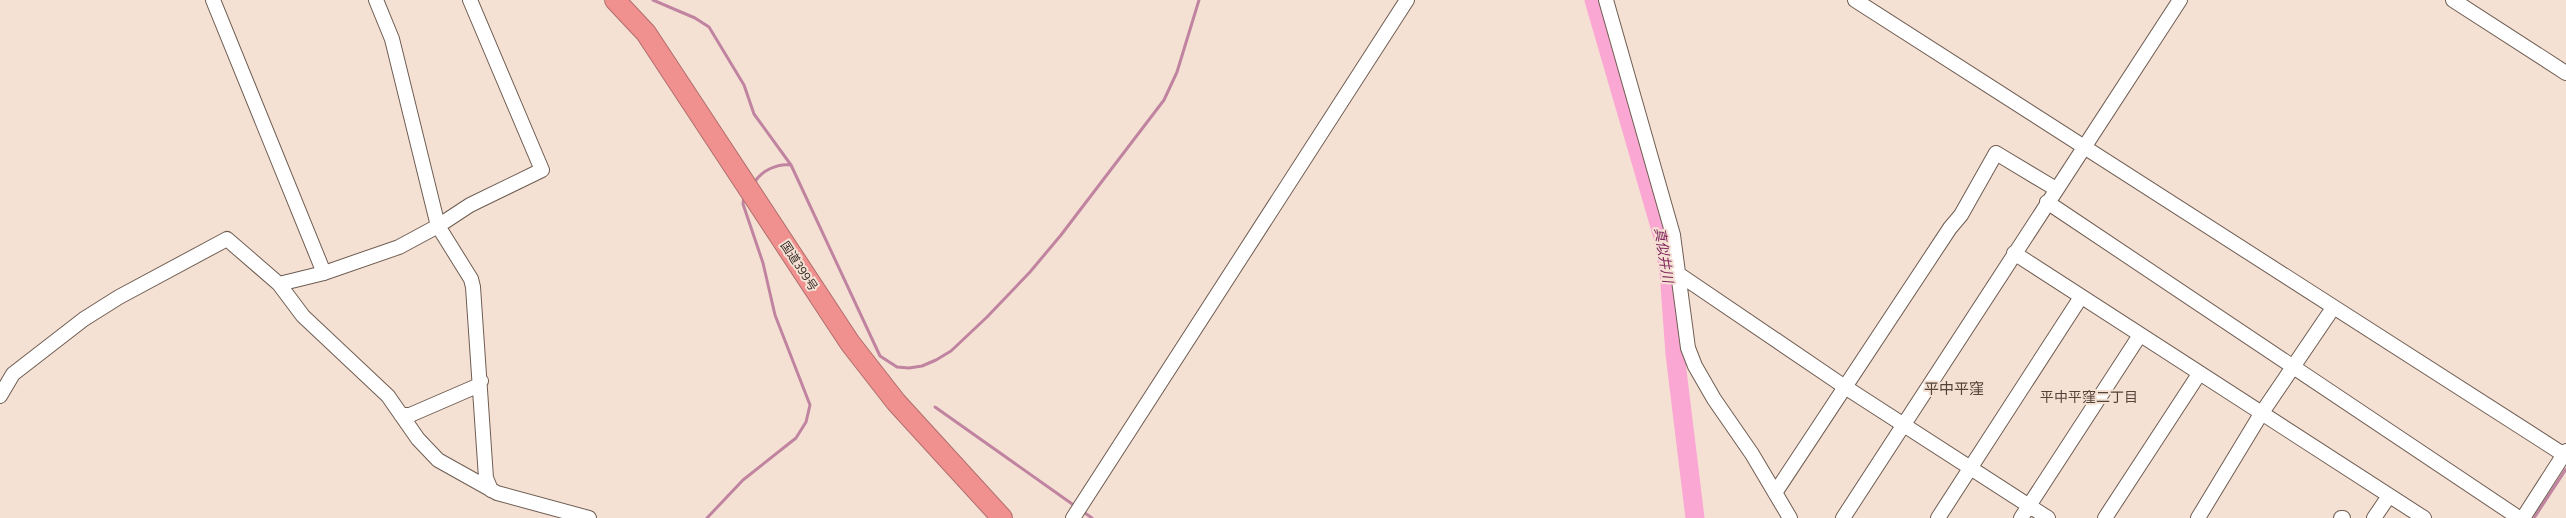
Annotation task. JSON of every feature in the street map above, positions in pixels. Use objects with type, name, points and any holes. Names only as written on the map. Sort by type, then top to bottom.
[{"type":"highway","name":"国道399号","points":[[615,0],[646,33],[850,343],[896,402],[1002,518]]},
{"type":"street","points":[[214,0],[324,272]]},
{"type":"street","points":[[376,0],[392,39],[438,226],[471,279],[481,381],[486,478],[491,490]]},
{"type":"street","points":[[279,284],[324,272],[399,247],[438,226],[470,204],[542,170],[470,0]]},
{"type":"street","points":[[1077,512],[1407,0]]},
{"type":"street","points":[[1606,0],[1674,235],[1688,348],[1695,366],[1752,454],[1790,518]]},
{"type":"street","points":[[1855,0],[2333,308],[2565,454],[2523,518]]},
{"type":"street","points":[[1843,518],[2180,0]]},
{"type":"street","points":[[2453,0],[2566,73]]},
{"type":"street","points":[[1775,493],[1950,228],[1961,215],[1996,154],[2056,189]]},
{"type":"street","points":[[2047,202],[2519,518]]},
{"type":"street","points":[[0,396],[13,374],[84,319],[119,297],[227,239],[279,284],[303,316],[388,396],[428,451],[438,460],[491,490],[588,518]]},
{"type":"street","points":[[2014,253],[2424,518]]},
{"type":"street","points":[[1680,275],[1845,387],[2048,518]]},
{"type":"street","points":[[1938,518],[2081,297]]},
{"type":"street","points":[[2203,516],[2261,414],[2333,308]]},
{"type":"street","points":[[2021,518],[2140,335]]},
{"type":"street","points":[[2105,518],[2199,374]]},
{"type":"street","points":[[401,415],[410,415],[477,386],[481,381]]},
{"type":"street","points":[[2374,518],[2389,496]]},
{"type":"waterway","points":[[653,0],[695,18],[709,27],[744,85],[754,114],[791,165],[880,356],[897,367],[909,368],[922,366],[951,351],[1030,272],[1061,235],[1164,100],[1177,72],[1199,0]]},
{"type":"waterway","name":"真似井川","points":[[1594,0],[1663,237],[1669,272],[1675,354],[1695,518]]},
{"type":"waterway","points":[[754,183],[770,169],[780,165],[791,165]]},
{"type":"waterway","points":[[707,518],[743,480],[796,438],[806,422],[810,405],[775,315],[763,263],[743,204],[744,196]]},
{"type":"waterway","points":[[935,407],[1075,506]]},
{"type":"waterway","points":[[2534,518],[2566,469]]},
{"type":"waterway","points":[[1082,511],[1092,518]]},
{"type":"district","name":"平中平窪","points":[[1954,389]]},
{"type":"district","name":"平中平窪二丁目","points":[[2089,397]]}]
